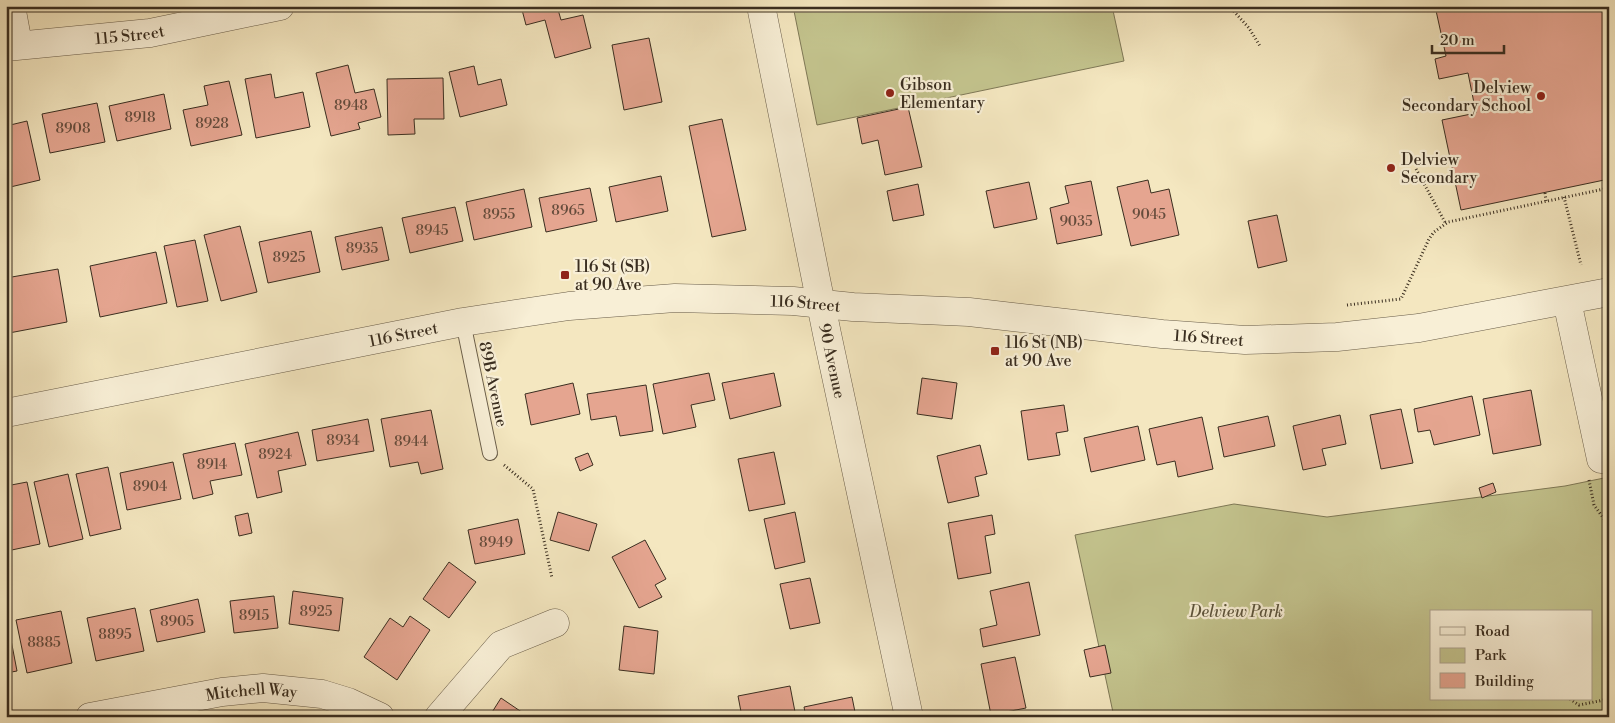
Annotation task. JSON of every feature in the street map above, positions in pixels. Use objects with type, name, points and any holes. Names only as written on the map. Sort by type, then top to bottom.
[{"type":"street","points":[[11,6],[12,45]]},
{"type":"street","name":"115 Street","points":[[12,45],[150,33],[280,6]]},
{"type":"street","name":"90 Avenue","points":[[761,6],[908,717]]},
{"type":"street","name":"116 Street","points":[[6,414],[463,322],[569,306],[675,298],[793,301],[853,307],[969,312],[1162,334],[1244,340],[1337,337],[1419,328],[1609,292]]},
{"type":"street","points":[[1567,301],[1594,466]]},
{"type":"street","points":[[439,717],[501,645],[555,623]]},
{"type":"street","name":"Mitchell Way","points":[[90,717],[222,692],[263,688],[322,694],[348,702],[380,717]]},
{"type":"lane","name":"89B Avenue","points":[[463,322],[490,453]]},
{"type":"path","points":[[1229,6],[1248,28],[1260,46]]},
{"type":"path","points":[[1416,169],[1446,224]]},
{"type":"path","points":[[1347,305],[1401,300],[1429,239],[1434,232],[1454,220],[1609,188]]},
{"type":"path","points":[[1545,193],[1546,201]]},
{"type":"path","points":[[1564,198],[1581,266]]},
{"type":"path","points":[[490,453],[533,489],[552,578]]},
{"type":"path","points":[[1594,466],[1594,505],[1609,526]]},
{"type":"path","points":[[1572,700],[1579,705],[1609,699]]},
{"type":"green space","name":"Gibson Elementary","points":[[793,6],[1112,6],[1124,61],[817,125]]},
{"type":"green space","name":"Delview Park","points":[[1609,477],[1609,717],[1114,717],[1075,535],[1234,504],[1327,517],[1565,486]]},
{"type":"building","points":[[521,6],[557,6],[561,20],[583,15],[591,48],[555,58],[545,20],[526,25]]},
{"type":"building","name":"Delview Secondary School","points":[[1435,6],[1609,6],[1609,179],[1461,210],[1442,120],[1476,113],[1468,73],[1439,79],[1435,59],[1446,56]]},
{"type":"building","points":[[649,38],[662,102],[624,110],[612,45]]},
{"type":"building","points":[[348,65],[355,93],[374,89],[381,117],[358,123],[360,129],[331,136],[316,73]]},
{"type":"building","points":[[474,66],[478,85],[501,79],[507,105],[460,117],[449,72]]},
{"type":"building","points":[[271,74],[275,98],[303,92],[310,127],[256,138],[245,79]]},
{"type":"building","points":[[443,78],[444,119],[414,119],[415,134],[388,135],[387,79]]},
{"type":"building","points":[[229,81],[242,135],[191,146],[183,110],[208,105],[204,86]]},
{"type":"building","points":[[164,94],[171,129],[117,141],[109,106]]},
{"type":"building","points":[[97,103],[105,142],[50,153],[42,114]]},
{"type":"building","points":[[908,107],[922,167],[885,175],[878,140],[862,144],[857,118]]},
{"type":"building","points":[[722,119],[746,230],[712,237],[689,126]]},
{"type":"building","points":[[27,121],[40,180],[6,188],[6,126]]},
{"type":"building","points":[[661,176],[668,211],[616,222],[609,187]]},
{"type":"building","points":[[1148,180],[1151,193],[1169,189],[1179,235],[1131,246],[1117,187]]},
{"type":"building","points":[[1091,181],[1102,235],[1057,244],[1050,208],[1069,203],[1065,186]]},
{"type":"building","points":[[1029,182],[1037,219],[994,228],[986,191]]},
{"type":"building","points":[[918,184],[924,215],[893,221],[887,191]]},
{"type":"building","points":[[590,188],[597,221],[546,232],[539,198]]},
{"type":"building","points":[[524,189],[532,227],[474,240],[466,202]]},
{"type":"building","points":[[455,207],[463,241],[410,253],[402,218]]},
{"type":"building","points":[[1277,215],[1287,261],[1258,268],[1248,221]]},
{"type":"building","points":[[240,226],[257,292],[221,301],[204,235]]},
{"type":"building","points":[[382,227],[389,260],[342,270],[335,237]]},
{"type":"building","points":[[311,231],[320,272],[268,283],[259,242]]},
{"type":"building","points":[[195,240],[208,301],[177,307],[164,246]]},
{"type":"building","points":[[156,252],[167,303],[100,317],[90,266]]},
{"type":"building","points":[[58,269],[67,322],[9,333],[6,317],[6,278]]},
{"type":"building","points":[[709,373],[715,400],[691,405],[696,427],[663,434],[653,384]]},
{"type":"building","points":[[774,373],[781,406],[730,419],[722,383]]},
{"type":"building","points":[[922,378],[957,383],[952,419],[917,414]]},
{"type":"building","points":[[573,383],[580,414],[531,425],[525,394]]},
{"type":"building","points":[[646,385],[653,431],[620,436],[616,416],[591,420],[587,394]]},
{"type":"building","points":[[1531,390],[1541,445],[1493,454],[1483,399]]},
{"type":"building","points":[[1472,396],[1480,435],[1434,445],[1430,430],[1418,432],[1414,409]]},
{"type":"building","points":[[1064,405],[1068,431],[1056,433],[1060,455],[1028,460],[1021,411]]},
{"type":"building","points":[[1401,409],[1413,463],[1381,469],[1370,415]]},
{"type":"building","points":[[431,410],[443,469],[421,474],[418,462],[390,467],[381,419]]},
{"type":"building","points":[[1340,415],[1346,444],[1322,449],[1326,465],[1303,470],[1293,426]]},
{"type":"building","points":[[1268,416],[1275,446],[1224,457],[1218,427]]},
{"type":"building","points":[[1202,417],[1213,469],[1178,477],[1175,461],[1157,465],[1149,429]]},
{"type":"building","points":[[368,419],[374,451],[317,461],[312,430]]},
{"type":"building","points":[[1138,426],[1145,460],[1091,472],[1084,438]]},
{"type":"building","points":[[298,432],[306,465],[278,471],[282,492],[257,498],[245,444]]},
{"type":"building","points":[[235,443],[242,475],[210,481],[213,494],[193,499],[183,454]]},
{"type":"building","points":[[980,445],[987,474],[975,477],[979,496],[948,503],[937,456]]},
{"type":"building","points":[[774,452],[785,504],[749,511],[738,459]]},
{"type":"building","points":[[588,453],[593,465],[580,471],[575,458]]},
{"type":"building","points":[[173,462],[181,499],[127,510],[120,473]]},
{"type":"building","points":[[108,467],[121,529],[90,536],[76,474]]},
{"type":"building","points":[[68,474],[83,539],[49,547],[34,482]]},
{"type":"building","points":[[27,482],[40,544],[7,551],[6,486]]},
{"type":"building","points":[[1493,483],[1496,492],[1482,498],[1479,488]]},
{"type":"building","points":[[558,512],[597,524],[589,551],[550,540]]},
{"type":"building","points":[[795,512],[805,562],[775,569],[764,519]]},
{"type":"building","points":[[248,513],[252,533],[239,536],[235,516]]},
{"type":"building","points":[[992,515],[995,534],[985,536],[991,573],[958,579],[948,523]]},
{"type":"building","points":[[518,519],[525,554],[475,564],[468,530]]},
{"type":"building","points":[[645,540],[666,579],[655,585],[662,597],[639,608],[612,557]]},
{"type":"building","points":[[449,562],[476,582],[449,618],[423,599]]},
{"type":"building","points":[[810,578],[820,623],[790,629],[780,584]]},
{"type":"building","points":[[1029,582],[1040,635],[983,647],[980,629],[997,625],[990,591]]},
{"type":"building","points":[[293,591],[343,598],[339,631],[289,624]]},
{"type":"building","points":[[274,596],[278,628],[234,633],[230,601]]},
{"type":"building","points":[[198,599],[205,632],[157,642],[150,610]]},
{"type":"building","points":[[135,608],[144,651],[96,661],[87,618]]},
{"type":"building","points":[[61,611],[72,663],[27,673],[16,620]]},
{"type":"building","points":[[410,616],[430,630],[397,680],[364,657],[390,618],[403,627]]},
{"type":"building","points":[[6,620],[17,671],[6,673]]},
{"type":"building","points":[[624,626],[658,631],[654,674],[619,670]]},
{"type":"building","points":[[1105,645],[1111,673],[1090,677],[1084,650]]},
{"type":"building","points":[[1015,657],[1026,708],[991,715],[981,664]]},
{"type":"building","points":[[790,686],[796,717],[742,717],[738,696]]},
{"type":"building","points":[[852,697],[856,717],[806,717],[804,707]]},
{"type":"building","points":[[501,698],[529,717],[489,717]]},
{"type":"place","name":"Gibson Elementary","points":[[890,93]]},
{"type":"place","name":"Delview Secondary School","points":[[1541,96]]},
{"type":"place","name":"Delview Secondary","points":[[1391,168]]},
{"type":"place","name":"116 St (SB) at 90 Ave","points":[[565,275]]},
{"type":"place","name":"116 St (NB) at 90 Ave","points":[[995,351]]}]
